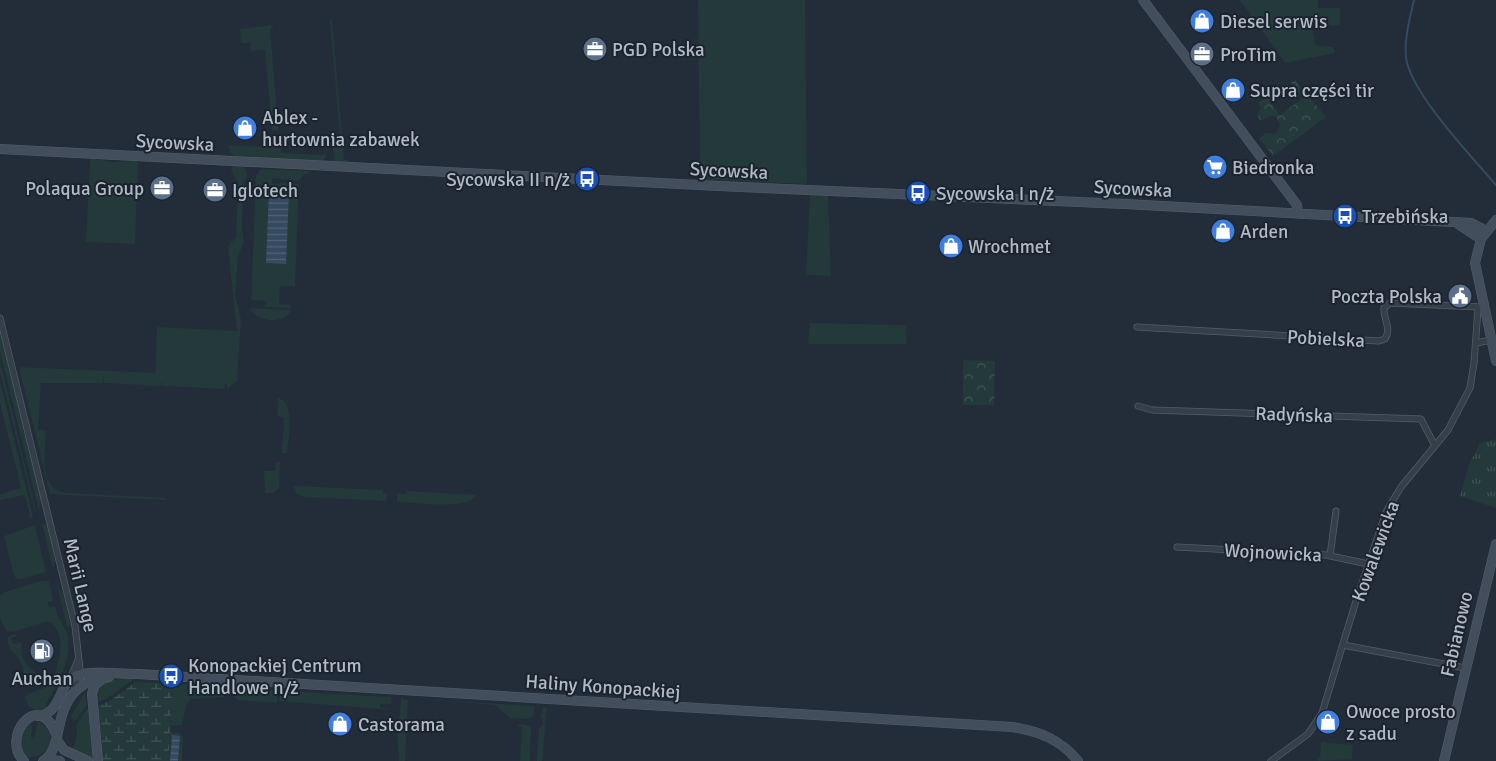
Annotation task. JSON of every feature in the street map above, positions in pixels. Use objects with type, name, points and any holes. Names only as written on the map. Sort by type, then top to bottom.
[{"type":"street","points":[[1143,0],[1298,205],[1298,213]]},
{"type":"street","name":"Sycowska","points":[[0,149],[1456,222],[1472,223],[1483,235]]},
{"type":"street","points":[[1496,220],[1483,235],[1475,263],[1481,307],[1496,361]]},
{"type":"street","name":"Pobielska","points":[[1137,327],[1379,341],[1386,339],[1388,336],[1384,308],[1390,303],[1481,307]]},
{"type":"street","name":"Kowalewicka","points":[[1271,761],[1306,736],[1318,722],[1325,706],[1381,524],[1394,498],[1448,430],[1468,394],[1474,368],[1481,307]]},
{"type":"street","name":"Marii Lange","points":[[0,318],[75,626],[78,675],[72,696],[60,717],[57,739],[52,753],[44,760]]},
{"type":"street","points":[[1476,342],[1491,340]]},
{"type":"street","name":"Radyńska","points":[[1138,406],[1152,410],[1422,420],[1435,446]]},
{"type":"street","points":[[1330,556],[1336,511]]},
{"type":"street","name":"Fabianowo","points":[[1444,761],[1496,544]]},
{"type":"street","name":"Wojnowicka","points":[[1176,547],[1330,556],[1368,564]]},
{"type":"street","points":[[1343,645],[1465,668]]},
{"type":"street","name":"Marii Lange","points":[[78,660],[88,671],[99,676]]},
{"type":"street","name":"Marii Lange","points":[[12,751],[9,738],[14,724],[25,717],[47,714],[55,706],[78,660]]},
{"type":"street","points":[[68,682],[78,675]]},
{"type":"street","name":"Haliny Konopackiej","points":[[78,675],[171,676],[1012,727],[1037,732],[1051,738],[1078,761]]},
{"type":"street","points":[[98,761],[92,692],[99,676]]},
{"type":"street","name":"Haliny Konopackiej","points":[[72,696],[83,685],[99,676]]},
{"type":"street","points":[[38,716],[50,723],[57,739],[66,752],[88,761]]},
{"type":"street","points":[[12,751],[15,761]]},
{"type":"street","points":[[12,751],[24,761]]},
{"type":"street","points":[[44,760],[60,761]]},
{"type":"green space","points":[[698,0],[805,0],[807,184],[700,179]]},
{"type":"green space","points":[[1240,0],[1318,0],[1318,8],[1340,8],[1340,25],[1311,26],[1316,45],[1333,47],[1335,53],[1285,63]]},
{"type":"green space","points":[[330,20],[332,20],[344,159],[354,163],[336,162],[334,160],[333,149],[340,135]]},
{"type":"green space","points":[[273,25],[270,28],[279,135],[277,130],[272,131],[265,50],[251,51],[251,43],[241,43],[240,29]]},
{"type":"green space","points":[[1295,80],[1326,117],[1273,156],[1259,138],[1266,133],[1275,134],[1280,125],[1277,118],[1272,115],[1260,121],[1257,114],[1261,108],[1258,103],[1279,86],[1281,91],[1269,101],[1280,115],[1303,98],[1291,82]]},
{"type":"green space","points":[[280,141],[281,153],[324,155],[325,148],[326,157],[323,161],[235,157],[230,152],[228,145],[266,147],[267,143]]},
{"type":"green space","points":[[90,158],[113,162],[138,161],[135,244],[86,242]]},
{"type":"green space","points":[[233,165],[243,167],[247,177],[244,183],[242,227],[244,241],[238,257],[235,295],[241,320],[237,381],[227,389],[226,382],[224,389],[164,386],[164,381],[163,386],[161,386],[160,381],[160,386],[104,383],[104,375],[103,383],[41,383],[38,429],[46,431],[45,468],[50,484],[56,490],[65,493],[166,498],[166,500],[50,494],[19,367],[155,373],[157,327],[237,331],[228,247],[236,237],[238,183],[231,170]]},
{"type":"green space","points":[[261,169],[312,171],[303,175],[299,181],[272,178],[272,183],[299,184],[295,286],[280,286],[279,304],[291,305],[291,308],[266,307],[266,301],[251,300],[256,175]]},
{"type":"green space","points":[[810,195],[828,196],[831,276],[806,275]]},
{"type":"green space","points":[[250,308],[291,310],[283,318],[271,320],[258,316]]},
{"type":"green space","points":[[810,323],[906,325],[907,344],[808,344]]},
{"type":"green space","points":[[0,333],[41,500],[39,511],[0,351]]},
{"type":"green space","points":[[963,360],[995,361],[994,405],[963,405]]},
{"type":"green space","points":[[0,361],[36,511],[35,512],[0,372]]},
{"type":"green space","points":[[0,381],[33,517],[29,518],[30,514],[25,495],[0,500],[0,494],[21,488],[0,403]]},
{"type":"green space","points":[[278,398],[284,401],[289,414],[287,453],[282,453],[284,418],[277,415]]},
{"type":"green space","points":[[1496,439],[1496,508],[1460,496],[1469,465],[1480,443]]},
{"type":"green space","points":[[276,462],[280,462],[279,489],[273,493],[265,493],[264,471],[275,471]]},
{"type":"green space","points":[[293,486],[383,490],[383,493],[387,494],[386,501],[305,497],[297,494]]},
{"type":"green space","points":[[407,491],[476,495],[471,500],[463,503],[452,504],[397,502],[397,494],[407,494]]},
{"type":"green space","points":[[42,524],[47,525],[55,561],[53,569]]},
{"type":"green space","points":[[35,525],[46,572],[18,580],[14,576],[4,536]]},
{"type":"green space","points":[[41,581],[49,581],[53,601],[48,602],[49,607],[55,607],[66,631],[68,649],[64,669],[46,704],[47,709],[38,711],[29,707],[25,698],[28,694],[52,683],[60,652],[59,636],[51,622],[12,632],[6,631],[0,618],[0,595]]},
{"type":"green space","points":[[57,585],[63,594],[71,625],[67,626]]},
{"type":"green space","points":[[16,634],[17,636],[11,638],[12,644],[22,642],[23,659],[39,676],[38,684],[31,687],[28,686],[20,660],[11,650],[7,640],[8,637]]},
{"type":"green space","points":[[139,678],[134,679],[106,699],[96,703],[95,689],[105,681]]},
{"type":"green space","points":[[136,682],[173,684],[168,761],[100,761],[102,742],[96,706],[108,702]]},
{"type":"green space","points":[[173,684],[227,687],[224,697],[191,699],[186,705],[182,725],[170,726]]},
{"type":"green space","points":[[234,688],[277,690],[277,703],[237,700],[234,696]]},
{"type":"green space","points":[[281,691],[391,697],[392,704],[380,704],[380,707],[392,710],[279,701]]},
{"type":"green space","points":[[85,692],[87,705],[74,722],[71,716]]},
{"type":"green space","points":[[401,698],[408,700],[405,761],[399,761],[397,739]]},
{"type":"green space","points":[[415,699],[535,706],[533,716],[529,719],[510,718],[495,705]]},
{"type":"green space","points":[[92,707],[94,761],[73,750],[77,735],[76,725],[87,709]]},
{"type":"green space","points":[[543,707],[547,708],[542,761],[537,761],[539,728],[543,725],[543,720],[540,718]]},
{"type":"green space","points":[[32,720],[31,737],[34,738],[38,721],[45,726],[51,738],[49,745],[41,755],[25,757],[13,735]]},
{"type":"green space","points":[[519,724],[529,725],[531,729],[530,761],[520,761],[522,727],[518,726]]},
{"type":"green space","points":[[170,732],[179,733],[183,737],[182,761],[178,761],[180,736],[172,735],[170,761],[168,761]]},
{"type":"green space","points":[[1321,742],[1353,745],[1352,759],[1318,761]]},
{"type":"water","points":[[269,191],[289,192],[286,264],[266,263]]},
{"type":"water","points":[[172,735],[180,736],[178,761],[170,761]]},
{"type":"waterway","points":[[1414,0],[1406,43],[1406,57],[1410,71],[1418,88],[1444,124],[1496,185]]},
{"type":"place","name":"Diesel serwis","points":[[1202,21]]},
{"type":"place","name":"PGD Polska","points":[[595,49]]},
{"type":"place","name":"ProTim","points":[[1202,54]]},
{"type":"place","name":"Supra części tir","points":[[1233,90]]},
{"type":"place","name":"Ablex - hurtownia zabawek","points":[[245,128]]},
{"type":"place","name":"Biedronka","points":[[1215,167]]},
{"type":"place","name":"Sycowska II n/ż","points":[[587,179]]},
{"type":"place","name":"Polaqua Group","points":[[162,188]]},
{"type":"place","name":"Iglotech","points":[[215,190]]},
{"type":"place","name":"Sycowska I n/ż","points":[[918,193]]},
{"type":"place","name":"Trzebińska","points":[[1345,216]]},
{"type":"place","name":"Arden","points":[[1223,231]]},
{"type":"place","name":"Wrochmet","points":[[951,246]]},
{"type":"place","name":"Poczta Polska","points":[[1460,296]]},
{"type":"place","name":"Auchan","points":[[42,651]]},
{"type":"place","name":"Konopackiej Centrum Handlowe n/ż","points":[[171,676]]},
{"type":"place","name":"Owoce prosto z sadu","points":[[1328,722]]},
{"type":"place","name":"Castorama","points":[[340,724]]}]
